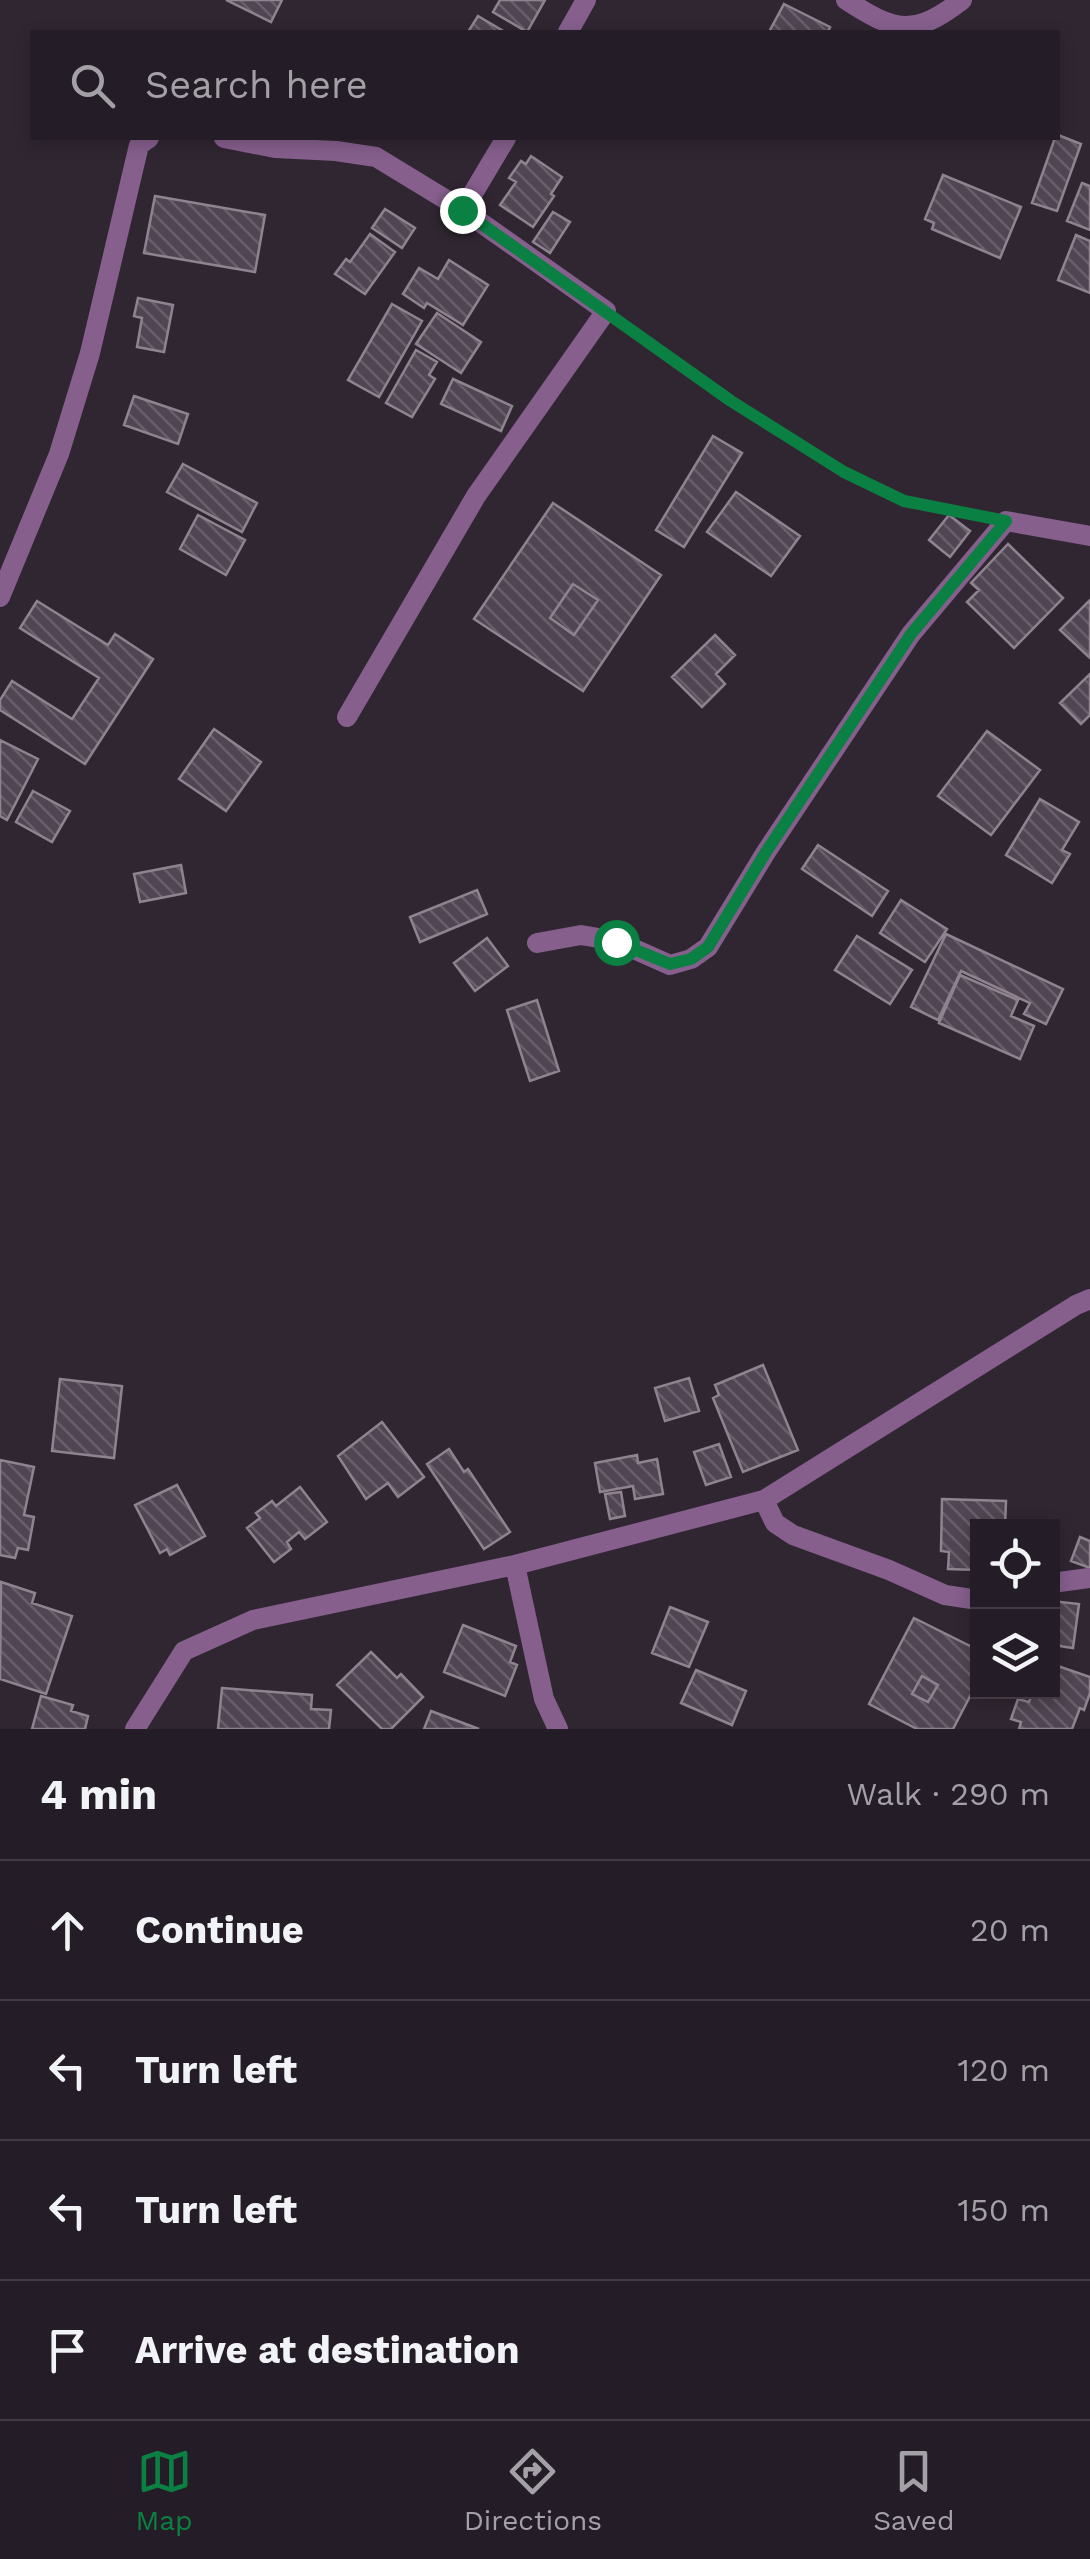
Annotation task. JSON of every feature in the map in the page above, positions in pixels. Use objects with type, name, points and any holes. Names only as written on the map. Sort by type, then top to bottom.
[{"type":"street","points":[[569,30],[586,0]]},
{"type":"street","points":[[846,0],[878,20],[906,28],[939,18],[962,0]]},
{"type":"street","points":[[0,597],[60,454],[90,353],[139,145],[146,140]]},
{"type":"street","points":[[234,140],[275,148],[376,157],[462,210],[606,311],[476,496],[347,717]]},
{"type":"street","points":[[462,210],[505,140]]},
{"type":"street","points":[[536,943],[581,935],[616,942],[670,964],[691,959],[708,947],[766,852],[911,634],[1006,521],[1090,536]]},
{"type":"street","points":[[134,1729],[184,1651],[253,1620],[515,1566],[764,1500],[1076,1305],[1090,1300]]},
{"type":"street","points":[[764,1500],[775,1523],[793,1535],[945,1595],[970,1599]]},
{"type":"street","points":[[515,1566],[544,1699],[558,1729]]},
{"type":"street","points":[[1060,1582],[1089,1578]]},
{"type":"path","points":[[606,311],[731,401],[844,472],[904,501],[1006,521]]},
{"type":"building","points":[[226,0],[282,0],[271,22]]},
{"type":"building","points":[[500,0],[545,0],[528,30],[493,12]]},
{"type":"building","points":[[784,4],[830,27],[829,30],[770,30]]},
{"type":"building","points":[[478,16],[502,30],[469,30]]},
{"type":"building","points":[[1060,136],[1081,144],[1057,211],[1032,203],[1054,140],[1060,140]]},
{"type":"building","points":[[531,156],[562,177],[533,227],[500,205],[516,182],[509,178],[521,161],[526,164]]},
{"type":"building","points":[[943,175],[1021,207],[1000,258],[932,229],[934,223],[925,219]]},
{"type":"building","points":[[1082,183],[1090,186],[1090,230],[1067,221]]},
{"type":"building","points":[[155,196],[265,215],[255,272],[144,253]]},
{"type":"building","points":[[385,209],[415,228],[402,248],[372,228]]},
{"type":"building","points":[[553,212],[570,222],[550,253],[533,242]]},
{"type":"building","points":[[370,234],[395,252],[365,294],[335,274],[346,259],[350,262]]},
{"type":"building","points":[[1076,235],[1090,241],[1090,293],[1058,280]]},
{"type":"building","points":[[449,260],[488,285],[463,325],[427,303],[424,308],[403,294],[419,268],[438,279]]},
{"type":"building","points":[[138,298],[173,305],[164,352],[137,347],[142,318],[134,316]]},
{"type":"building","points":[[392,304],[422,321],[379,397],[348,380]]},
{"type":"building","points":[[437,313],[481,342],[461,373],[416,344]]},
{"type":"building","points":[[416,350],[437,362],[429,375],[435,379],[412,417],[386,403]]},
{"type":"building","points":[[453,379],[512,406],[501,431],[441,404]]},
{"type":"building","points":[[134,396],[188,414],[178,444],[124,425]]},
{"type":"building","points":[[713,436],[742,453],[684,547],[656,530]]},
{"type":"building","points":[[183,464],[257,503],[242,532],[167,492]]},
{"type":"building","points":[[736,492],[800,536],[771,576],[707,532]]},
{"type":"building","points":[[553,503],[661,575],[583,691],[474,619]],"holes":[[[573,584],[598,600],[574,635],[550,618]]]},
{"type":"building","points":[[198,515],[245,540],[226,575],[180,549]]},
{"type":"building","points":[[949,515],[970,531],[950,557],[929,540]]},
{"type":"building","points":[[1008,544],[1063,598],[1014,648],[967,602],[979,590],[971,583]]},
{"type":"building","points":[[573,584],[598,600],[574,635],[550,618]]},
{"type":"building","points":[[1090,600],[1090,658],[1060,630]]},
{"type":"building","points":[[37,601],[108,645],[115,634],[153,659],[85,764],[0,710],[0,700],[12,681],[72,719],[99,678],[20,628]]},
{"type":"building","points":[[715,635],[735,655],[716,674],[725,684],[702,707],[672,677]]},
{"type":"building","points":[[1090,674],[1090,715],[1081,724],[1060,703]]},
{"type":"building","points":[[214,729],[261,762],[226,811],[179,779]]},
{"type":"building","points":[[987,731],[1040,770],[991,835],[938,796]]},
{"type":"building","points":[[0,740],[38,759],[7,820],[0,816]]},
{"type":"building","points":[[33,791],[70,811],[52,842],[16,822]]},
{"type":"building","points":[[1040,799],[1079,822],[1062,850],[1070,854],[1052,883],[1006,855]]},
{"type":"building","points":[[818,845],[888,891],[872,916],[802,869]]},
{"type":"building","points":[[181,865],[186,893],[140,902],[134,874]]},
{"type":"building","points":[[477,890],[487,914],[420,942],[410,917]]},
{"type":"building","points":[[901,900],[947,929],[925,962],[880,933]]},
{"type":"building","points":[[946,934],[1063,989],[1046,1024],[1024,1014],[1030,1003],[961,971],[938,1020],[911,1007]]},
{"type":"building","points":[[857,936],[912,970],[890,1004],[835,970]]},
{"type":"building","points":[[487,938],[508,966],[475,991],[454,963]]},
{"type":"building","points":[[960,975],[1018,1000],[1011,1016],[1034,1026],[1020,1059],[939,1023]]},
{"type":"building","points":[[537,1000],[559,1071],[530,1081],[507,1010]]},
{"type":"building","points":[[763,1365],[798,1450],[743,1472],[713,1398],[719,1395],[715,1385]]},
{"type":"building","points":[[689,1378],[699,1411],[665,1421],[655,1388]]},
{"type":"building","points":[[60,1379],[122,1386],[114,1458],[52,1451]]},
{"type":"building","points":[[382,1422],[424,1477],[398,1497],[388,1483],[366,1499],[338,1456]]},
{"type":"building","points":[[719,1444],[731,1477],[706,1485],[694,1452]]},
{"type":"building","points":[[449,1449],[464,1472],[468,1469],[510,1532],[484,1549],[427,1464]]},
{"type":"building","points":[[637,1455],[638,1463],[657,1459],[663,1494],[635,1499],[633,1486],[600,1492],[595,1463]]},
{"type":"building","points":[[0,1460],[34,1467],[24,1515],[34,1517],[28,1550],[18,1548],[15,1558],[0,1555]]},
{"type":"building","points":[[177,1485],[205,1536],[170,1555],[167,1549],[160,1553],[135,1505]]},
{"type":"building","points":[[300,1487],[327,1522],[305,1539],[299,1532],[287,1542],[291,1549],[274,1562],[247,1528],[260,1518],[256,1513],[272,1501],[276,1506]]},
{"type":"building","points":[[621,1492],[625,1516],[610,1519],[605,1494]]},
{"type":"building","points":[[942,1499],[1006,1501],[1005,1519],[970,1519],[970,1570],[948,1569],[949,1552],[941,1551]]},
{"type":"building","points":[[1080,1537],[1090,1541],[1090,1568],[1071,1561]]},
{"type":"building","points":[[1,1582],[35,1593],[32,1603],[72,1616],[46,1694],[0,1679]]},
{"type":"building","points":[[1060,1602],[1079,1604],[1073,1648],[1060,1646]]},
{"type":"building","points":[[670,1607],[708,1622],[689,1667],[652,1653]]},
{"type":"building","points":[[914,1618],[970,1646],[970,1696],[953,1729],[917,1729],[869,1704]],"holes":[[[922,1676],[938,1685],[928,1702],[912,1694]]]},
{"type":"building","points":[[463,1625],[516,1646],[510,1662],[517,1665],[505,1696],[444,1672]]},
{"type":"building","points":[[371,1652],[423,1697],[391,1729],[382,1729],[337,1685]]},
{"type":"building","points":[[1060,1667],[1090,1677],[1090,1693],[1072,1729],[1019,1729],[1021,1722],[1011,1719],[1018,1699],[1060,1699]]},
{"type":"building","points":[[696,1670],[746,1691],[732,1725],[681,1703]]},
{"type":"building","points":[[922,1676],[938,1685],[928,1702],[912,1694]]},
{"type":"building","points":[[222,1688],[312,1695],[311,1709],[331,1710],[329,1729],[218,1729]]},
{"type":"building","points":[[41,1696],[73,1705],[71,1711],[88,1716],[85,1729],[32,1729]]},
{"type":"building","points":[[431,1711],[479,1729],[424,1729]]},
{"type":"route","points":[[462,210],[731,401],[844,472],[904,501],[1006,521],[911,634],[766,852],[708,947],[691,959],[670,964],[616,942]]}]
